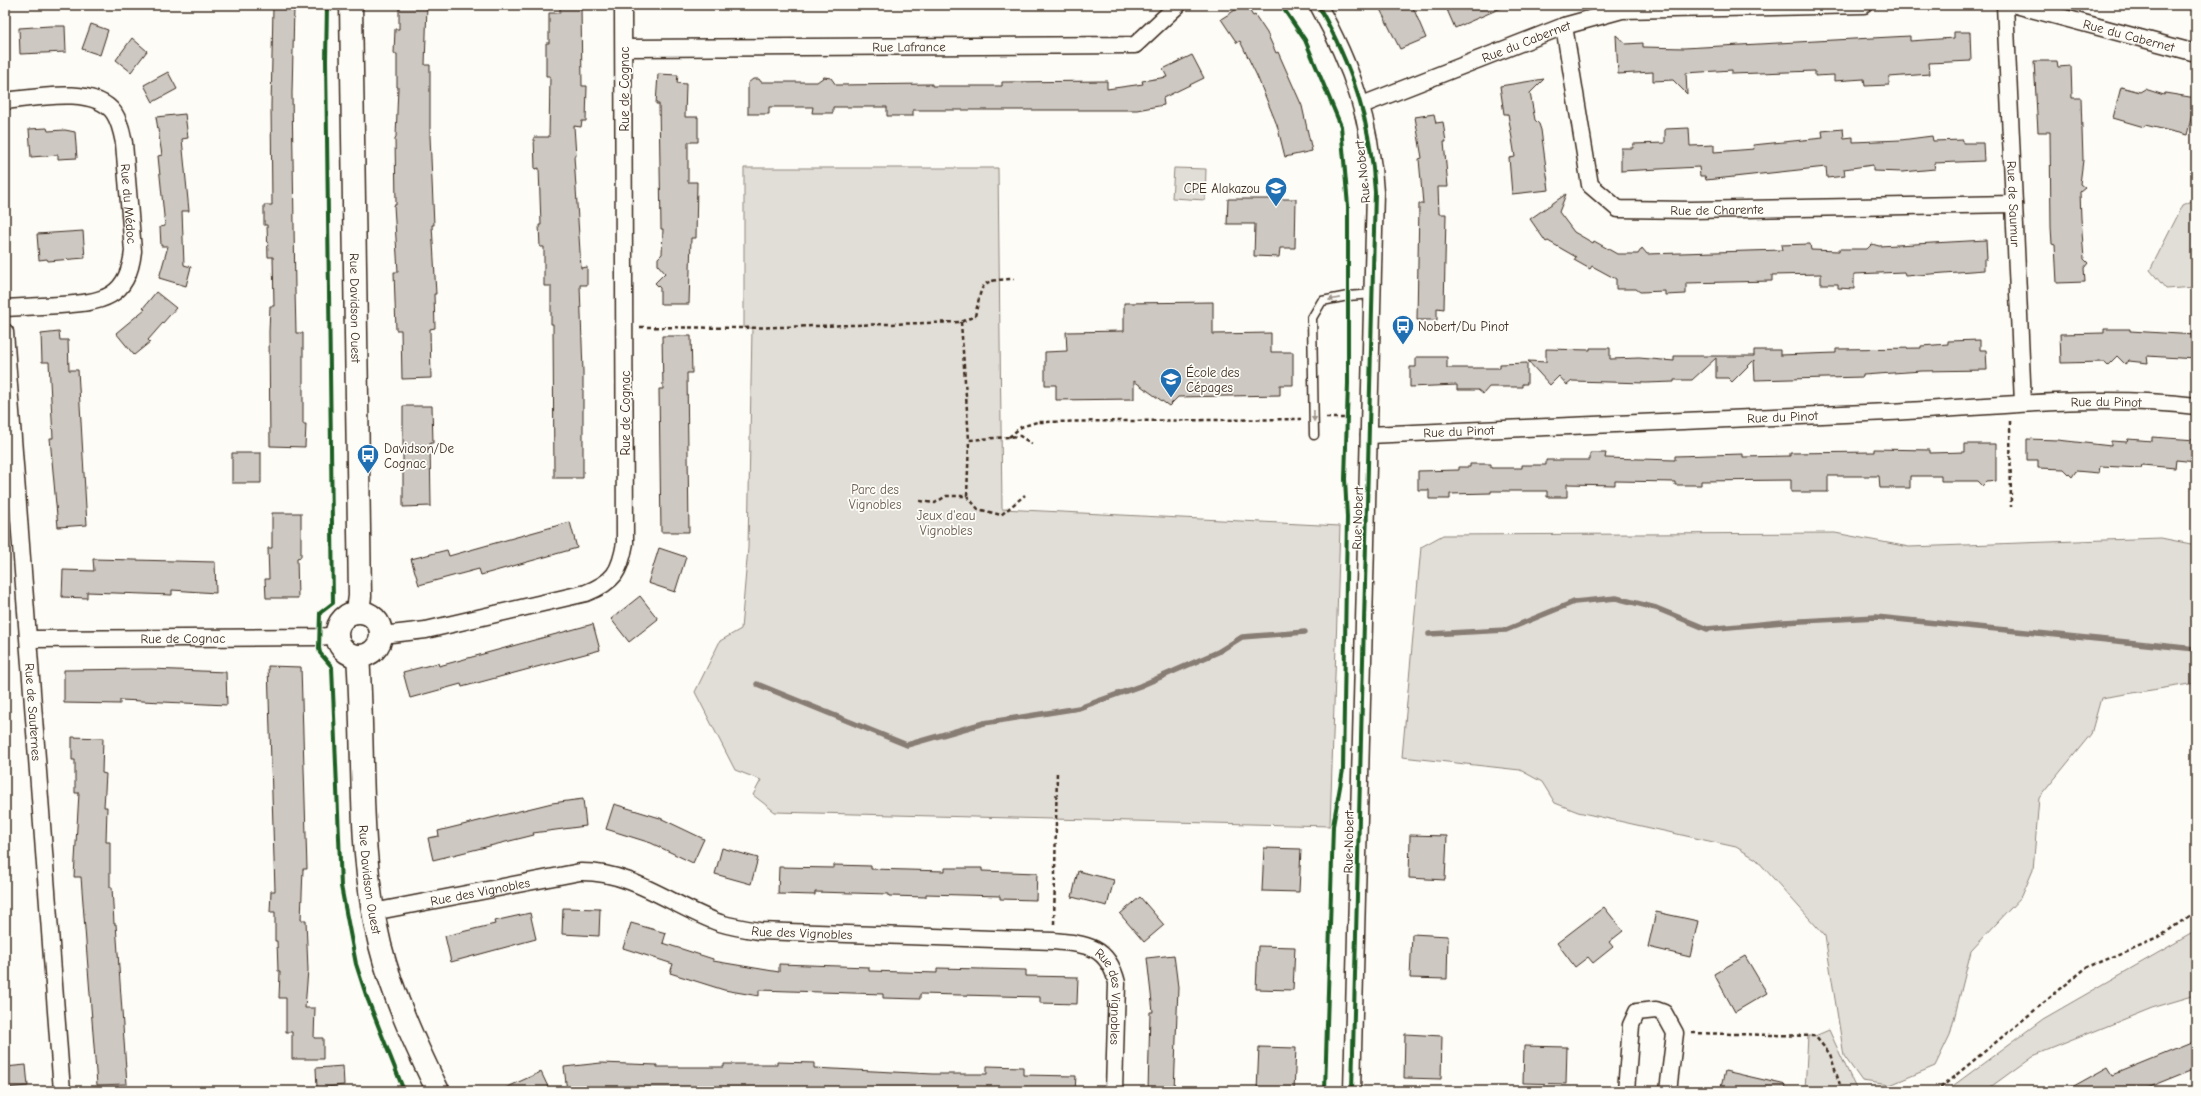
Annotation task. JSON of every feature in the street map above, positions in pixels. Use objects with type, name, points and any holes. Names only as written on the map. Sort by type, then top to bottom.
[{"type":"street","name":"Rue Davidson Ouest","points":[[352,5],[360,596],[358,611]]},
{"type":"street","name":"Rue de Cognac","points":[[382,635],[426,630],[586,592],[604,586],[615,576],[622,560],[625,543],[623,5]]},
{"type":"street","name":"Rue Lafrance","points":[[624,48],[1135,45],[1178,5]]},
{"type":"street","name":"Rue Nobert","points":[[1318,5],[1352,74],[1362,105],[1372,159],[1376,192],[1352,1091]]},
{"type":"street","name":"Rue du Cabernet","points":[[1362,105],[1564,26],[1622,10],[1864,5]]},
{"type":"street","name":"Rue de Saumur","points":[[2005,5],[2014,204],[2017,404]]},
{"type":"street","name":"Rue du Cabernet","points":[[2016,5],[2196,53]]},
{"type":"street","name":"Rue de Charente","points":[[1564,26],[1590,186],[1618,209],[1691,210],[2014,204]]},
{"type":"street","name":"Rue du Médoc","points":[[5,101],[79,96],[90,97],[103,103],[114,113],[120,125],[124,143],[132,251],[131,267],[125,282],[114,293],[102,300],[87,303],[5,308]]},
{"type":"street","name":"Rue de Sauternes","points":[[5,332],[62,1091]]},
{"type":"street","name":"Rue du Pinot","points":[[1369,435],[2017,404],[2157,402],[2196,406]]},
{"type":"street","points":[[358,611],[367,613],[375,618],[380,625],[382,635],[377,648],[365,656],[358,656],[348,653],[340,646],[337,635],[338,626],[342,619],[350,613],[358,611]]},
{"type":"street","name":"Rue de Cognac","points":[[29,639],[319,638],[337,635]]},
{"type":"street","name":"Rue Davidson Ouest","points":[[358,656],[365,834],[374,912],[388,975],[414,1042],[438,1091]]},
{"type":"street","name":"Rue des Vignobles","points":[[374,912],[580,872],[598,872],[614,875],[634,882],[700,914],[738,928],[759,931],[1053,941],[1088,945],[1100,952],[1107,959],[1114,970],[1117,983],[1114,1091]]},
{"type":"street","points":[[1626,1091],[1631,1025],[1637,1012],[1656,1010],[1664,1013],[1675,1033],[1668,1091]]},
{"type":"lane","points":[[1314,435],[1312,318],[1322,301],[1348,296],[1373,294]]},
{"type":"path","points":[[625,327],[744,328],[961,322],[975,316],[983,286],[990,280],[1014,279]]},
{"type":"path","points":[[961,322],[969,440],[967,496],[978,509],[1001,516],[1025,495]]},
{"type":"path","points":[[2010,507],[2017,404]]},
{"type":"path","points":[[1347,411],[1347,424]]},
{"type":"path","points":[[1009,437],[1021,428],[1037,422],[1347,418]]},
{"type":"path","points":[[969,440],[1020,436],[1032,444]]},
{"type":"path","points":[[920,501],[935,503],[946,496],[967,496]]},
{"type":"path","points":[[1053,941],[1056,770]]},
{"type":"path","points":[[1934,1091],[1939,1089],[2086,968],[2158,938],[2196,911]]},
{"type":"path","points":[[1675,1033],[1815,1036],[1830,1054],[1842,1091]]},
{"type":"green space","points":[[744,168],[998,168],[1002,509],[1340,526],[1330,826],[775,812],[753,795],[761,780],[735,770],[695,692],[720,641],[741,629],[748,548],[752,328],[744,328]]},
{"type":"green space","points":[[1174,168],[1206,169],[1205,200],[1172,198]]},
{"type":"green space","points":[[2196,199],[2196,287],[2166,289],[2150,270],[2183,205]]},
{"type":"green space","points":[[1835,533],[1909,547],[2161,538],[2196,545],[2196,683],[2101,698],[2091,734],[2039,798],[2033,870],[2022,896],[1971,951],[1950,1035],[1935,1066],[1890,1085],[1862,1081],[1844,1056],[1825,936],[1756,859],[1736,847],[1578,812],[1555,803],[1542,782],[1520,770],[1402,757],[1421,547],[1443,535]]},
{"type":"green space","points":[[2196,931],[2196,995],[2152,1008],[2033,1056],[1985,1091],[1946,1091],[2043,1019]]},
{"type":"green space","points":[[1829,1030],[1857,1091],[1805,1091],[1808,1036],[1815,1036]]},
{"type":"building","points":[[399,5],[427,5],[425,65],[430,65],[430,136],[434,225],[432,225],[436,294],[434,294],[435,328],[430,329],[431,378],[402,379],[401,330],[396,330],[394,272],[398,272],[394,205],[396,205],[395,138],[398,87],[397,54],[394,54],[395,29],[399,29]]},
{"type":"building","points":[[560,5],[581,5],[582,86],[587,86],[586,121],[582,121],[581,127],[574,126],[576,156],[574,156],[581,268],[587,267],[587,285],[580,285],[583,372],[583,478],[554,478],[553,324],[551,324],[551,286],[544,286],[544,247],[540,247],[539,225],[541,225],[539,168],[535,169],[534,137],[549,137],[550,76],[546,76],[546,43],[549,43],[549,13],[560,13]]},
{"type":"building","points":[[1243,5],[1246,5],[1253,16],[1255,15],[1267,33],[1276,53],[1278,52],[1302,106],[1312,151],[1285,157],[1277,125],[1257,76],[1240,41],[1237,43],[1221,19]]},
{"type":"building","points":[[1378,5],[1412,5],[1426,38],[1400,49]]},
{"type":"building","points":[[1445,5],[1508,5],[1455,28]]},
{"type":"building","points":[[273,7],[294,8],[292,93],[296,333],[303,333],[303,424],[306,424],[305,447],[270,446],[269,332],[270,306],[274,306],[273,257],[268,257],[267,225],[264,225],[264,205],[272,205],[271,106]]},
{"type":"building","points":[[91,24],[108,30],[100,55],[82,49]]},
{"type":"building","points":[[65,26],[66,52],[20,54],[19,28]]},
{"type":"building","points":[[1954,32],[1970,32],[1971,61],[1929,63],[1930,74],[1889,77],[1889,85],[1865,86],[1864,79],[1834,81],[1834,75],[1815,76],[1815,71],[1732,74],[1732,70],[1686,73],[1687,94],[1673,80],[1653,81],[1653,72],[1618,74],[1616,35],[1626,44],[1643,43],[1643,47],[1684,48],[1910,36],[1910,41],[1954,38]]},
{"type":"building","points":[[132,38],[147,51],[131,72],[116,60]]},
{"type":"building","points":[[1192,55],[1204,78],[1163,98],[1164,105],[1137,110],[913,110],[913,116],[887,116],[887,107],[833,107],[833,113],[812,113],[813,107],[769,107],[769,114],[748,114],[748,83],[753,79],[759,79],[761,82],[817,82],[824,77],[831,78],[836,85],[932,84],[932,86],[1002,86],[1002,82],[1107,81],[1107,89],[1143,84],[1142,81],[1167,77],[1163,69]]},
{"type":"building","points":[[2034,61],[2057,61],[2058,67],[2071,66],[2072,98],[2081,98],[2083,160],[2080,184],[2085,188],[2080,192],[2081,218],[2084,259],[2088,263],[2084,268],[2085,282],[2057,283],[2055,245],[2052,244],[2051,227],[2050,132],[2038,132]]},
{"type":"building","points":[[168,72],[177,89],[153,102],[144,85]]},
{"type":"building","points":[[658,74],[678,75],[677,83],[686,84],[685,117],[698,117],[698,142],[688,142],[688,182],[697,182],[696,238],[691,238],[689,304],[660,304],[660,288],[655,283],[665,273],[658,265],[658,258],[662,254],[663,229],[661,229],[659,104],[656,104]]},
{"type":"building","points":[[1544,79],[1530,93],[1535,120],[1539,124],[1541,130],[1549,190],[1512,194],[1509,158],[1515,157],[1508,114],[1504,114],[1500,86]]},
{"type":"building","points":[[2121,87],[2140,92],[2145,89],[2164,95],[2165,93],[2196,98],[2187,135],[2145,125],[2144,127],[2113,118]]},
{"type":"building","points":[[185,114],[188,138],[182,139],[189,211],[182,211],[184,265],[191,267],[186,286],[159,278],[168,246],[161,246],[160,227],[165,226],[158,156],[162,155],[156,117]]},
{"type":"building","points":[[1434,114],[1436,123],[1443,122],[1446,142],[1444,142],[1448,187],[1438,187],[1439,214],[1446,214],[1444,309],[1437,308],[1437,320],[1417,320],[1419,204],[1423,204],[1419,159],[1422,158],[1415,117]]},
{"type":"building","points":[[47,128],[48,131],[65,130],[75,132],[77,158],[58,159],[58,155],[31,157],[29,129]]},
{"type":"building","points":[[1689,128],[1690,146],[1714,145],[1714,152],[1754,149],[1753,145],[1823,138],[1822,131],[1843,129],[1844,138],[1853,137],[1853,142],[1901,140],[1932,136],[1933,141],[1963,140],[1963,143],[1983,143],[1984,161],[1934,163],[1935,169],[1903,172],[1873,171],[1873,165],[1844,169],[1845,176],[1827,178],[1826,167],[1706,180],[1705,176],[1700,176],[1699,167],[1621,171],[1621,148],[1633,148],[1633,144],[1665,143],[1665,129]]},
{"type":"building","points":[[1566,194],[1559,212],[1574,232],[1617,254],[1638,254],[1642,248],[1647,254],[1782,250],[1781,245],[1810,244],[1811,250],[1839,251],[1839,249],[1867,249],[1872,244],[1879,246],[1986,240],[1987,259],[1984,259],[1984,270],[1905,276],[1904,272],[1854,274],[1854,289],[1838,288],[1838,284],[1821,284],[1821,274],[1772,275],[1772,281],[1686,283],[1686,294],[1665,295],[1665,291],[1640,292],[1636,289],[1616,289],[1616,279],[1592,266],[1590,269],[1574,260],[1576,257],[1548,241],[1546,242],[1530,219]]},
{"type":"building","points":[[1228,199],[1296,199],[1295,248],[1280,248],[1279,257],[1254,256],[1255,224],[1227,224]]},
{"type":"building","points":[[83,231],[85,258],[48,261],[47,259],[39,260],[37,234]]},
{"type":"building","points":[[156,292],[176,308],[148,340],[150,342],[134,355],[116,333],[145,309],[143,308]]},
{"type":"building","points":[[1213,302],[1213,334],[1271,333],[1271,352],[1293,352],[1293,385],[1280,385],[1280,395],[1178,397],[1169,406],[1134,381],[1134,399],[1056,400],[1056,385],[1045,385],[1045,352],[1067,351],[1066,332],[1124,331],[1124,303]]},
{"type":"building","points":[[2104,329],[2130,329],[2130,331],[2196,335],[2196,359],[2147,356],[2148,363],[2129,361],[2125,364],[2117,356],[2108,365],[2105,362],[2061,363],[2060,334],[2104,333]]},
{"type":"building","points":[[59,332],[60,340],[68,340],[69,370],[78,370],[87,525],[58,527],[50,438],[53,438],[49,362],[42,362],[41,334]]},
{"type":"building","points":[[662,336],[691,336],[692,373],[687,373],[689,532],[661,532],[659,389],[663,389]]},
{"type":"building","points":[[1980,340],[1980,350],[1986,350],[1987,370],[1922,371],[1863,375],[1863,377],[1755,380],[1754,360],[1732,382],[1728,378],[1716,378],[1716,358],[1692,380],[1646,383],[1572,381],[1567,385],[1559,376],[1550,385],[1528,361],[1546,362],[1546,349],[1590,350],[1590,348],[1610,348],[1610,359],[1639,358],[1674,361],[1674,356],[1754,356],[1754,350],[1780,350],[1780,355],[1836,353],[1836,349],[1921,348],[1921,346],[1948,344],[1948,341]]},
{"type":"building","points":[[1416,357],[1447,357],[1447,368],[1500,368],[1500,364],[1527,363],[1527,384],[1522,384],[1522,387],[1489,387],[1483,394],[1478,390],[1457,390],[1457,385],[1410,387],[1410,367],[1416,367]]},
{"type":"building","points":[[403,406],[432,406],[433,443],[430,443],[431,506],[403,507]]},
{"type":"building","points":[[2152,437],[2196,440],[2196,462],[2176,460],[2175,468],[2142,465],[2141,468],[2100,466],[2099,473],[2076,471],[2072,477],[2064,469],[2038,468],[2038,460],[2027,460],[2027,439],[2058,440],[2111,446],[2111,441],[2127,442],[2128,439],[2152,441]]},
{"type":"building","points":[[1965,444],[1996,444],[1996,481],[1987,482],[1983,486],[1978,481],[1941,481],[1941,476],[1910,476],[1910,488],[1880,488],[1879,476],[1828,476],[1828,492],[1791,492],[1791,480],[1701,481],[1701,485],[1675,485],[1675,482],[1615,481],[1615,485],[1567,484],[1567,497],[1547,497],[1547,491],[1491,491],[1491,493],[1450,494],[1450,499],[1429,499],[1429,490],[1418,490],[1418,471],[1459,470],[1459,467],[1470,467],[1470,464],[1491,464],[1491,468],[1522,468],[1522,465],[1546,465],[1546,460],[1590,460],[1590,453],[1606,453],[1605,458],[1675,460],[1675,456],[1743,454],[1743,457],[1790,456],[1790,453],[1874,452],[1874,449],[1930,450],[1930,453],[1965,452]]},
{"type":"building","points":[[232,453],[261,453],[261,483],[232,483]]},
{"type":"building","points":[[272,513],[301,513],[301,557],[297,558],[298,598],[266,598],[265,579],[269,579],[268,548],[272,548]]},
{"type":"building","points":[[570,522],[577,548],[481,575],[479,569],[419,585],[411,559],[447,550],[449,556]]},
{"type":"building","points":[[659,548],[686,557],[675,592],[648,583]]},
{"type":"building","points":[[93,559],[215,562],[216,593],[172,590],[172,595],[87,592],[87,598],[62,597],[63,570],[94,571]]},
{"type":"building","points":[[640,596],[658,619],[629,642],[611,619]]},
{"type":"building","points":[[593,624],[600,650],[462,687],[461,684],[410,698],[403,672],[438,663],[439,666]]},
{"type":"building","points":[[268,666],[301,667],[307,869],[303,869],[301,920],[306,920],[308,970],[305,1008],[315,1008],[314,1038],[323,1038],[323,1059],[292,1059],[292,1032],[286,1032],[286,998],[279,998],[280,971],[278,971],[277,941],[275,941],[275,912],[270,912],[271,891],[275,891]]},
{"type":"building","points":[[151,669],[226,672],[227,705],[120,700],[120,704],[64,703],[64,670]]},
{"type":"building","points":[[72,737],[103,738],[102,773],[106,774],[104,807],[107,807],[106,842],[110,842],[110,887],[112,887],[114,924],[116,924],[127,1084],[97,1085],[81,877],[74,877],[79,793],[75,793],[75,760],[72,760]]},
{"type":"building","points":[[583,799],[586,826],[533,833],[534,835],[433,860],[428,838],[439,836],[438,831],[552,803]]},
{"type":"building","points":[[614,804],[660,818],[704,839],[693,863],[651,843],[606,829]]},
{"type":"building","points":[[1410,835],[1447,836],[1445,880],[1409,878]]},
{"type":"building","points":[[722,848],[758,858],[751,884],[715,874]]},
{"type":"building","points":[[1264,848],[1301,849],[1299,892],[1262,891]]},
{"type":"building","points":[[834,865],[871,866],[871,869],[945,871],[945,868],[982,868],[982,871],[1037,873],[1036,900],[1000,899],[1000,896],[926,894],[926,897],[889,896],[889,894],[815,892],[815,895],[778,894],[779,867],[834,868]]},
{"type":"building","points":[[1078,871],[1114,880],[1107,906],[1072,897]]},
{"type":"building","points":[[1140,897],[1164,925],[1144,942],[1120,914]]},
{"type":"building","points":[[1604,907],[1623,931],[1609,942],[1613,947],[1593,963],[1588,957],[1575,967],[1557,943]]},
{"type":"building","points":[[563,908],[600,909],[599,936],[562,934]]},
{"type":"building","points":[[1656,912],[1698,921],[1690,957],[1648,947]]},
{"type":"building","points":[[530,913],[536,939],[451,962],[445,936],[495,924],[494,921]]},
{"type":"building","points":[[631,923],[666,933],[663,943],[713,959],[713,961],[779,972],[779,964],[869,967],[869,971],[937,973],[937,968],[1026,970],[1026,976],[1078,977],[1077,1004],[1040,1003],[1040,997],[920,994],[920,999],[883,998],[883,994],[759,990],[759,996],[724,990],[670,973],[673,964],[623,948]]},
{"type":"building","points":[[1412,934],[1448,936],[1447,979],[1410,978]]},
{"type":"building","points":[[1258,946],[1295,947],[1293,990],[1256,989]]},
{"type":"building","points":[[1174,955],[1178,987],[1174,1091],[1148,1091],[1150,1012],[1153,1012],[1147,958]]},
{"type":"building","points":[[1745,956],[1767,993],[1735,1012],[1714,974]]},
{"type":"building","points":[[1405,1034],[1442,1036],[1441,1079],[1404,1078]]},
{"type":"building","points":[[2196,1041],[2196,1068],[2139,1091],[2065,1091],[2108,1067],[2113,1075]]},
{"type":"building","points":[[1524,1046],[1567,1047],[1566,1084],[1523,1083]]},
{"type":"building","points":[[1259,1047],[1296,1048],[1294,1091],[1257,1090]]},
{"type":"building","points":[[777,1062],[814,1063],[814,1068],[933,1074],[987,1074],[987,1066],[1023,1067],[1023,1075],[1076,1076],[1075,1091],[829,1091],[760,1088],[760,1091],[621,1091],[621,1088],[567,1091],[564,1067],[601,1063],[657,1065],[657,1067],[724,1067],[724,1064],[777,1064]]},
{"type":"building","points":[[26,1065],[28,1086],[5,1088],[5,1067]]},
{"type":"building","points":[[343,1066],[344,1085],[317,1088],[316,1068]]},
{"type":"building","points":[[1725,1071],[1786,1085],[1785,1091],[1720,1091]]},
{"type":"building","points":[[541,1072],[550,1091],[499,1091],[534,1075]]},
{"type":"waterway","points":[[1429,634],[1506,630],[1574,602],[1616,598],[1656,608],[1707,629],[1783,622],[1876,617],[2196,649]]},
{"type":"waterway","points":[[757,684],[907,745],[984,723],[1079,708],[1140,686],[1218,652],[1242,637],[1305,632]]},
{"type":"cycle path","points":[[327,5],[326,60],[333,603],[320,613],[319,648],[320,653],[332,667],[341,886],[356,964],[366,995],[404,1091]]},
{"type":"cycle path","points":[[1281,5],[1305,40],[1341,126],[1348,206],[1348,383],[1345,479],[1347,517],[1343,770],[1333,826],[1325,1091]]},
{"type":"cycle path","points":[[1318,5],[1341,50],[1358,95],[1369,141],[1375,192],[1352,1091]]},
{"type":"place","name":"CPE Alakazou","points":[[1276,208]]},
{"type":"place","name":"Nobert/Du Pinot","points":[[1403,346]]},
{"type":"place","name":"École des Cépages","points":[[1171,398]]},
{"type":"place","name":"Davidson/De Cognac","points":[[368,474]]},
{"type":"park label","name":"Parc des Vignobles","points":[[875,496]]},
{"type":"park label","name":"Jeux d'eau Vignobles","points":[[946,522]]}]
